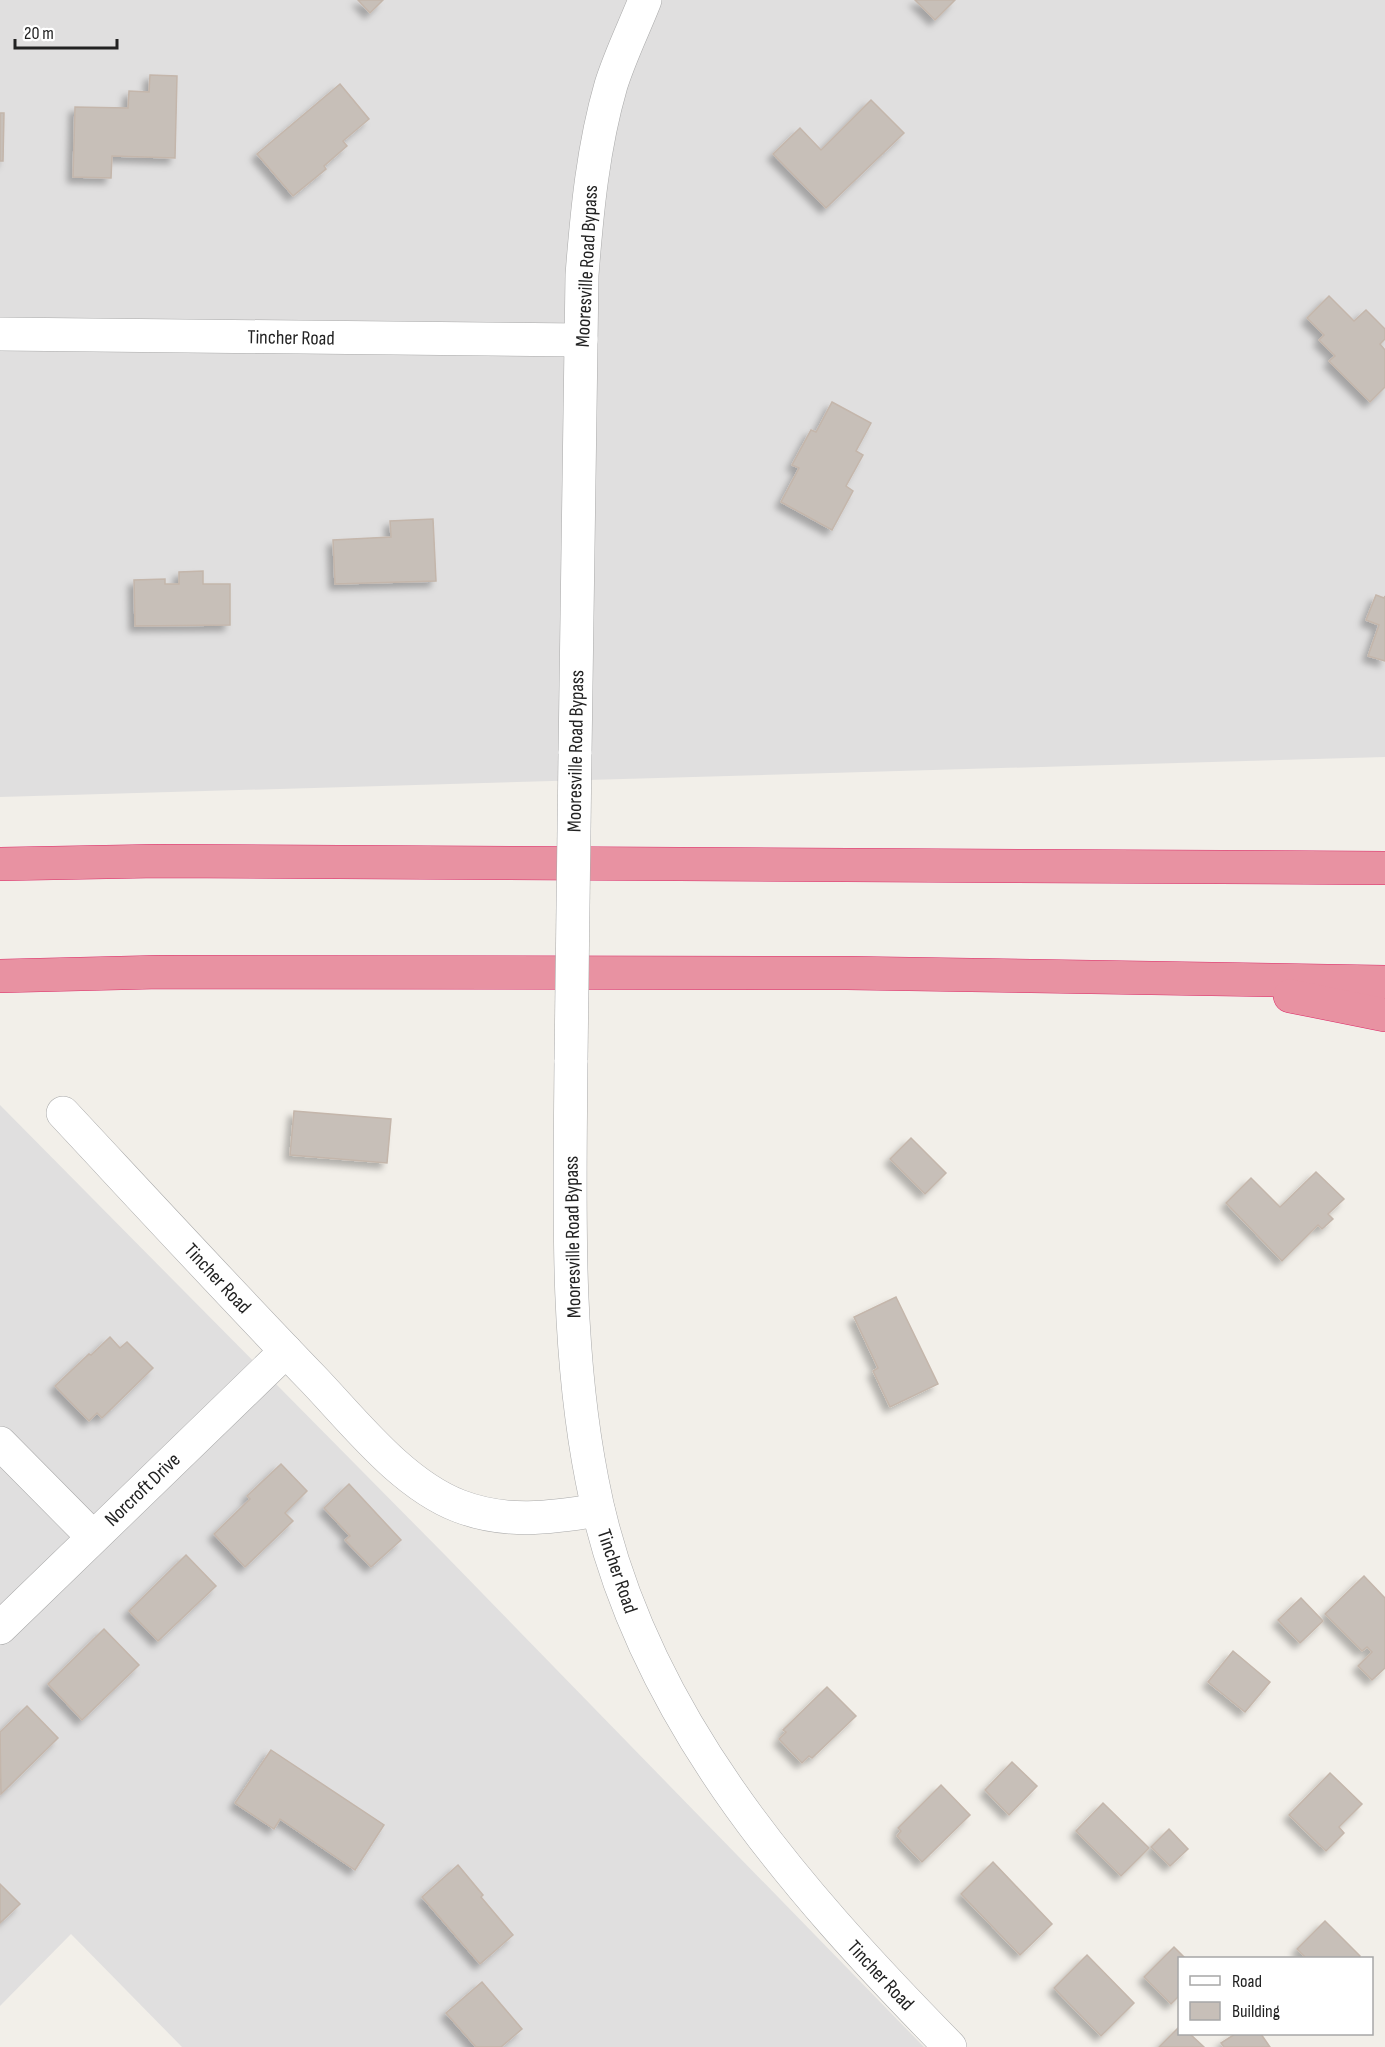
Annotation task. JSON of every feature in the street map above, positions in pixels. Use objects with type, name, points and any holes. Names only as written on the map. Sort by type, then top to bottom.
[{"type":"highway","points":[[1298,867],[1385,851]]},
{"type":"highway","points":[[0,864],[159,861],[1385,868]]},
{"type":"highway","points":[[0,976],[161,972],[847,973],[1385,982]]},
{"type":"highway","points":[[1211,980],[1385,1015]]},
{"type":"street","name":"Mooresville Road Bypass","points":[[598,1510],[582,1415],[574,1335],[570,1180],[582,275],[586,218],[598,140],[612,84],[645,0]]},
{"type":"street","name":"Tincher Road","points":[[0,334],[581,340]]},
{"type":"street","name":"Tincher Road","points":[[63,1113],[286,1351],[402,1470],[421,1485],[442,1498],[474,1511],[508,1518],[525,1519],[598,1510],[620,1584],[656,1670],[714,1770],[776,1856],[817,1905],[950,2047]]},
{"type":"street","name":"Norcroft Drive","points":[[0,1628],[286,1351]]},
{"type":"street","points":[[0,1443],[93,1537]]},
{"type":"shaded area","points":[[0,0],[1385,0],[1385,757],[0,797]]},
{"type":"shaded area","points":[[0,1105],[446,1556],[924,2047],[182,2047],[71,1934],[0,2006]]},
{"type":"building","points":[[358,0],[383,0],[370,13]]},
{"type":"building","points":[[915,0],[955,0],[935,20]]},
{"type":"building","points":[[150,75],[177,76],[175,158],[112,156],[111,178],[73,177],[75,107],[128,108],[129,91],[149,92]]},
{"type":"building","points":[[340,84],[369,119],[343,141],[347,146],[324,166],[326,169],[293,196],[257,154]]},
{"type":"building","points":[[871,100],[904,133],[826,208],[773,154],[800,128],[821,150]]},
{"type":"building","points":[[0,113],[4,113],[3,161],[0,161]]},
{"type":"building","points":[[1329,296],[1354,321],[1366,310],[1385,329],[1385,339],[1380,344],[1385,350],[1385,387],[1370,402],[1329,361],[1335,356],[1319,340],[1324,335],[1307,318]]},
{"type":"building","points":[[832,402],[871,423],[856,451],[863,455],[846,486],[853,491],[832,530],[781,502],[799,468],[792,465],[811,430],[816,432]]},
{"type":"building","points":[[433,519],[436,581],[335,584],[333,540],[391,537],[390,521]]},
{"type":"building","points":[[203,571],[203,584],[230,584],[230,625],[135,626],[134,580],[165,579],[165,584],[179,584],[179,572]]},
{"type":"building","points":[[1376,595],[1384,598],[1385,596],[1385,661],[1368,656],[1379,625],[1366,620]]},
{"type":"building","points":[[294,1111],[391,1119],[387,1163],[290,1155]]},
{"type":"building","points":[[911,1138],[946,1173],[925,1194],[890,1159]]},
{"type":"building","points":[[1316,1172],[1344,1199],[1328,1214],[1333,1219],[1322,1229],[1318,1225],[1282,1261],[1226,1203],[1251,1178],[1280,1207]]},
{"type":"building","points":[[896,1297],[938,1384],[890,1407],[873,1371],[878,1368],[854,1317]]},
{"type":"building","points":[[110,1337],[120,1348],[127,1342],[153,1368],[102,1418],[97,1413],[89,1421],[55,1386]]},
{"type":"building","points":[[281,1464],[307,1491],[285,1513],[293,1521],[245,1567],[214,1534],[250,1499],[247,1496]]},
{"type":"building","points":[[349,1484],[401,1540],[371,1567],[345,1540],[350,1536],[324,1508]]},
{"type":"building","points":[[186,1555],[216,1586],[158,1641],[129,1611]]},
{"type":"building","points":[[1364,1576],[1385,1598],[1385,1668],[1372,1680],[1358,1666],[1372,1652],[1367,1647],[1362,1651],[1325,1614]]},
{"type":"building","points":[[1301,1598],[1323,1621],[1300,1643],[1278,1620]]},
{"type":"building","points":[[104,1629],[139,1665],[82,1720],[48,1684]]},
{"type":"building","points":[[1233,1651],[1270,1682],[1245,1712],[1208,1682]]},
{"type":"building","points":[[827,1687],[856,1716],[812,1758],[809,1756],[802,1763],[779,1739],[786,1732],[783,1730]]},
{"type":"building","points":[[27,1706],[58,1738],[1,1794],[0,1732]]},
{"type":"building","points":[[271,1750],[384,1825],[355,1870],[280,1819],[274,1829],[235,1803]]},
{"type":"building","points":[[1012,1762],[1037,1786],[1009,1815],[985,1790]]},
{"type":"building","points":[[1330,1773],[1362,1804],[1339,1827],[1344,1833],[1326,1851],[1289,1815]]},
{"type":"building","points":[[941,1785],[970,1815],[922,1862],[897,1836],[901,1831],[898,1828]]},
{"type":"building","points":[[1103,1803],[1149,1848],[1121,1876],[1076,1831]]},
{"type":"building","points":[[1169,1829],[1188,1849],[1170,1866],[1151,1847]]},
{"type":"building","points":[[993,1862],[1052,1924],[1020,1955],[961,1894]]},
{"type":"building","points":[[458,1865],[513,1935],[480,1964],[422,1897]]},
{"type":"building","points":[[0,1884],[20,1904],[0,1923]]},
{"type":"building","points":[[1325,1921],[1360,1956],[1305,1957],[1297,1949]]},
{"type":"building","points":[[1174,1947],[1184,1957],[1178,1957],[1178,1997],[1171,2004],[1144,1977]]},
{"type":"building","points":[[1087,1955],[1134,2003],[1101,2036],[1054,1988]]},
{"type":"building","points":[[482,1982],[522,2029],[501,2047],[476,2047],[446,2013]]},
{"type":"building","points":[[1178,2028],[1178,2035],[1191,2035],[1204,2047],[1159,2047]]},
{"type":"building","points":[[1233,2035],[1262,2035],[1270,2047],[1224,2047],[1221,2043]]}]
